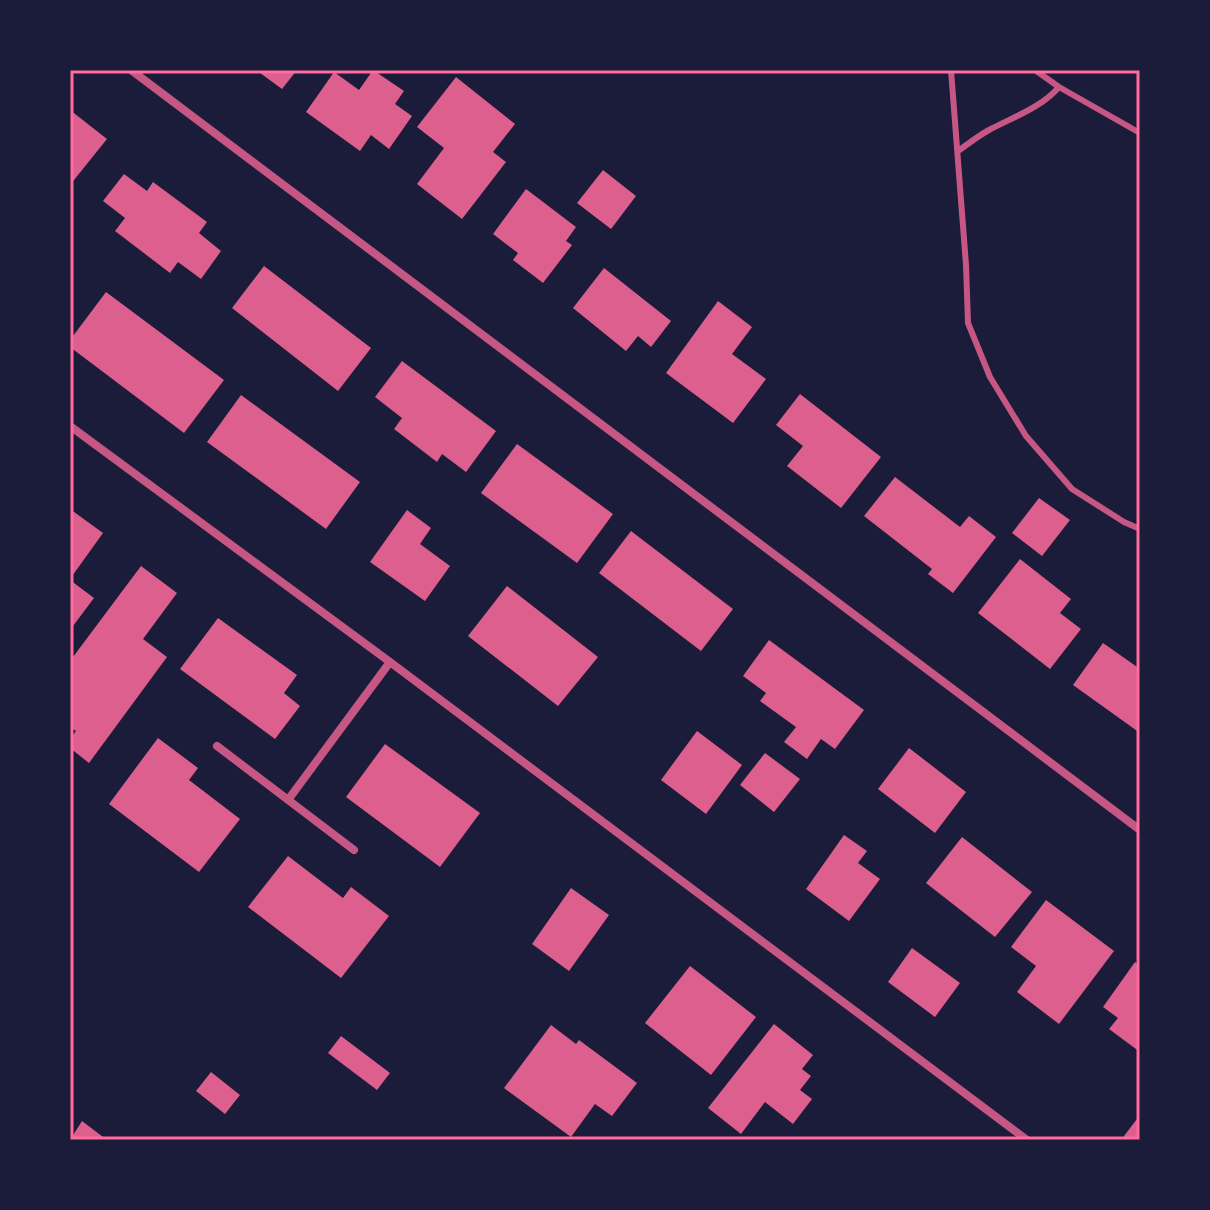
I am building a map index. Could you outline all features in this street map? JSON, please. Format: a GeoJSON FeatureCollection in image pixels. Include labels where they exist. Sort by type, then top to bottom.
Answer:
{"type":"FeatureCollection","features":[{"type":"Feature","properties":{"kind":"street"},"geometry":{"type":"LineString","coordinates":[[131,70],[1140,830]]}},
{"type":"Feature","properties":{"kind":"street"},"geometry":{"type":"LineString","coordinates":[[70,426],[1027,1140]]}},
{"type":"Feature","properties":{"kind":"street"},"geometry":{"type":"LineString","coordinates":[[288,800],[390,662]]}},
{"type":"Feature","properties":{"kind":"street"},"geometry":{"type":"LineString","coordinates":[[217,746],[354,850]]}},
{"type":"Feature","properties":{"kind":"lane"},"geometry":{"type":"LineString","coordinates":[[951,70],[968,323],[990,377],[1026,436],[1072,489],[1140,529]]}},
{"type":"Feature","properties":{"kind":"lane"},"geometry":{"type":"LineString","coordinates":[[1035,70],[1140,133]]}},
{"type":"Feature","properties":{"kind":"lane"},"geometry":{"type":"LineString","coordinates":[[958,151],[987,131],[1050,97],[1059,87]]}},
{"type":"Feature","properties":{"kind":"building"},"geometry":{"type":"Polygon","coordinates":[[[256,70],[297,70],[282,89],[256,70]]]}},
{"type":"Feature","properties":{"kind":"building"},"geometry":{"type":"Polygon","coordinates":[[[373,70],[404,91],[395,104],[412,116],[389,149],[371,135],[360,151],[306,112],[334,72],[359,90],[373,70]]]}},
{"type":"Feature","properties":{"kind":"building"},"geometry":{"type":"Polygon","coordinates":[[[456,77],[515,124],[493,152],[506,162],[462,219],[417,184],[444,148],[417,127],[456,77]]]}},
{"type":"Feature","properties":{"kind":"building"},"geometry":{"type":"Polygon","coordinates":[[[70,110],[107,139],[70,185],[70,110]]]}},
{"type":"Feature","properties":{"kind":"building"},"geometry":{"type":"Polygon","coordinates":[[[603,170],[636,196],[611,229],[577,203],[603,170]]]}},
{"type":"Feature","properties":{"kind":"building"},"geometry":{"type":"Polygon","coordinates":[[[124,174],[147,191],[153,182],[207,222],[199,233],[221,251],[201,279],[178,262],[170,273],[115,231],[125,218],[103,201],[124,174]]]}},
{"type":"Feature","properties":{"kind":"building"},"geometry":{"type":"Polygon","coordinates":[[[526,189],[576,227],[566,241],[572,245],[543,283],[513,260],[518,253],[493,234],[526,189]]]}},
{"type":"Feature","properties":{"kind":"building"},"geometry":{"type":"Polygon","coordinates":[[[264,266],[371,348],[338,391],[232,308],[264,266]]]}},
{"type":"Feature","properties":{"kind":"building"},"geometry":{"type":"Polygon","coordinates":[[[604,268],[671,321],[651,347],[638,336],[626,351],[573,308],[604,268]]]}},
{"type":"Feature","properties":{"kind":"building"},"geometry":{"type":"Polygon","coordinates":[[[106,292],[224,380],[184,433],[70,347],[70,340],[106,292]]]}},
{"type":"Feature","properties":{"kind":"building"},"geometry":{"type":"Polygon","coordinates":[[[718,301],[752,327],[732,354],[766,379],[733,423],[666,373],[718,301]]]}},
{"type":"Feature","properties":{"kind":"building"},"geometry":{"type":"Polygon","coordinates":[[[402,361],[496,431],[466,472],[442,454],[437,462],[394,429],[402,418],[375,397],[402,361]]]}},
{"type":"Feature","properties":{"kind":"building"},"geometry":{"type":"Polygon","coordinates":[[[800,394],[881,457],[841,508],[787,466],[803,446],[776,425],[800,394]]]}},
{"type":"Feature","properties":{"kind":"building"},"geometry":{"type":"Polygon","coordinates":[[[241,395],[360,482],[326,529],[207,442],[241,395]]]}},
{"type":"Feature","properties":{"kind":"building"},"geometry":{"type":"Polygon","coordinates":[[[517,444],[613,514],[577,563],[481,493],[517,444]]]}},
{"type":"Feature","properties":{"kind":"building"},"geometry":{"type":"Polygon","coordinates":[[[895,477],[960,527],[969,516],[996,537],[953,593],[928,574],[932,569],[864,516],[895,477]]]}},
{"type":"Feature","properties":{"kind":"building"},"geometry":{"type":"Polygon","coordinates":[[[1039,498],[1070,520],[1042,556],[1012,533],[1039,498]]]}},
{"type":"Feature","properties":{"kind":"building"},"geometry":{"type":"Polygon","coordinates":[[[70,509],[103,533],[70,579],[70,509]]]}},
{"type":"Feature","properties":{"kind":"building"},"geometry":{"type":"Polygon","coordinates":[[[407,510],[431,528],[420,544],[450,566],[425,601],[370,562],[407,510]]]}},
{"type":"Feature","properties":{"kind":"building"},"geometry":{"type":"Polygon","coordinates":[[[631,531],[733,609],[701,651],[599,573],[631,531]]]}},
{"type":"Feature","properties":{"kind":"building"},"geometry":{"type":"Polygon","coordinates":[[[1020,559],[1071,599],[1060,613],[1081,629],[1050,669],[978,613],[1020,559]]]}},
{"type":"Feature","properties":{"kind":"building"},"geometry":{"type":"Polygon","coordinates":[[[141,566],[177,593],[143,639],[167,657],[89,763],[70,748],[70,739],[76,731],[70,727],[70,661],[141,566]]]}},
{"type":"Feature","properties":{"kind":"building"},"geometry":{"type":"Polygon","coordinates":[[[70,580],[94,598],[70,630],[70,580]]]}},
{"type":"Feature","properties":{"kind":"building"},"geometry":{"type":"Polygon","coordinates":[[[507,586],[598,657],[558,706],[468,636],[507,586]]]}},
{"type":"Feature","properties":{"kind":"building"},"geometry":{"type":"Polygon","coordinates":[[[218,618],[297,675],[284,693],[300,706],[275,739],[180,669],[218,618]]]}},
{"type":"Feature","properties":{"kind":"building"},"geometry":{"type":"Polygon","coordinates":[[[769,640],[864,710],[835,749],[821,739],[807,759],[784,742],[796,727],[760,701],[766,693],[743,676],[769,640]]]}},
{"type":"Feature","properties":{"kind":"building"},"geometry":{"type":"Polygon","coordinates":[[[1103,643],[1140,669],[1140,733],[1073,685],[1103,643]]]}},
{"type":"Feature","properties":{"kind":"building"},"geometry":{"type":"Polygon","coordinates":[[[697,731],[742,765],[706,814],[661,780],[697,731]]]}},
{"type":"Feature","properties":{"kind":"building"},"geometry":{"type":"Polygon","coordinates":[[[158,738],[198,768],[189,780],[240,819],[199,872],[109,804],[158,738]]]}},
{"type":"Feature","properties":{"kind":"building"},"geometry":{"type":"Polygon","coordinates":[[[385,744],[480,813],[440,867],[346,797],[385,744]]]}},
{"type":"Feature","properties":{"kind":"building"},"geometry":{"type":"Polygon","coordinates":[[[909,748],[966,792],[935,833],[878,789],[909,748]]]}},
{"type":"Feature","properties":{"kind":"building"},"geometry":{"type":"Polygon","coordinates":[[[765,753],[800,779],[774,812],[740,785],[765,753]]]}},
{"type":"Feature","properties":{"kind":"building"},"geometry":{"type":"Polygon","coordinates":[[[844,835],[867,851],[858,863],[880,879],[849,921],[806,889],[844,835]]]}},
{"type":"Feature","properties":{"kind":"building"},"geometry":{"type":"Polygon","coordinates":[[[962,837],[1032,892],[995,937],[926,883],[962,837]]]}},
{"type":"Feature","properties":{"kind":"building"},"geometry":{"type":"Polygon","coordinates":[[[288,856],[343,898],[351,887],[389,916],[341,978],[248,907],[288,856]]]}},
{"type":"Feature","properties":{"kind":"building"},"geometry":{"type":"Polygon","coordinates":[[[571,888],[609,915],[569,971],[532,944],[571,888]]]}},
{"type":"Feature","properties":{"kind":"building"},"geometry":{"type":"Polygon","coordinates":[[[1046,900],[1114,951],[1059,1024],[1017,992],[1036,966],[1011,947],[1046,900]]]}},
{"type":"Feature","properties":{"kind":"building"},"geometry":{"type":"Polygon","coordinates":[[[912,948],[960,983],[935,1017],[888,982],[912,948]]]}},
{"type":"Feature","properties":{"kind":"building"},"geometry":{"type":"Polygon","coordinates":[[[1135,962],[1140,966],[1140,1052],[1109,1029],[1118,1018],[1103,1007],[1135,962]]]}},
{"type":"Feature","properties":{"kind":"building"},"geometry":{"type":"Polygon","coordinates":[[[690,966],[756,1017],[711,1075],[645,1023],[690,966]]]}},
{"type":"Feature","properties":{"kind":"building"},"geometry":{"type":"Polygon","coordinates":[[[774,1024],[813,1055],[802,1069],[811,1076],[800,1090],[812,1099],[793,1124],[765,1102],[741,1134],[708,1108],[774,1024]]]}},
{"type":"Feature","properties":{"kind":"building"},"geometry":{"type":"Polygon","coordinates":[[[551,1025],[576,1044],[579,1040],[637,1083],[612,1116],[595,1104],[571,1137],[504,1088],[551,1025]]]}},
{"type":"Feature","properties":{"kind":"building"},"geometry":{"type":"Polygon","coordinates":[[[341,1036],[390,1073],[377,1090],[328,1053],[341,1036]]]}},
{"type":"Feature","properties":{"kind":"building"},"geometry":{"type":"Polygon","coordinates":[[[211,1072],[240,1095],[225,1114],[196,1091],[211,1072]]]}},
{"type":"Feature","properties":{"kind":"building"},"geometry":{"type":"Polygon","coordinates":[[[1140,1115],[1140,1140],[1121,1140],[1140,1115]]]}},
{"type":"Feature","properties":{"kind":"building"},"geometry":{"type":"Polygon","coordinates":[[[82,1121],[107,1140],[70,1140],[82,1121]]]}}]}
